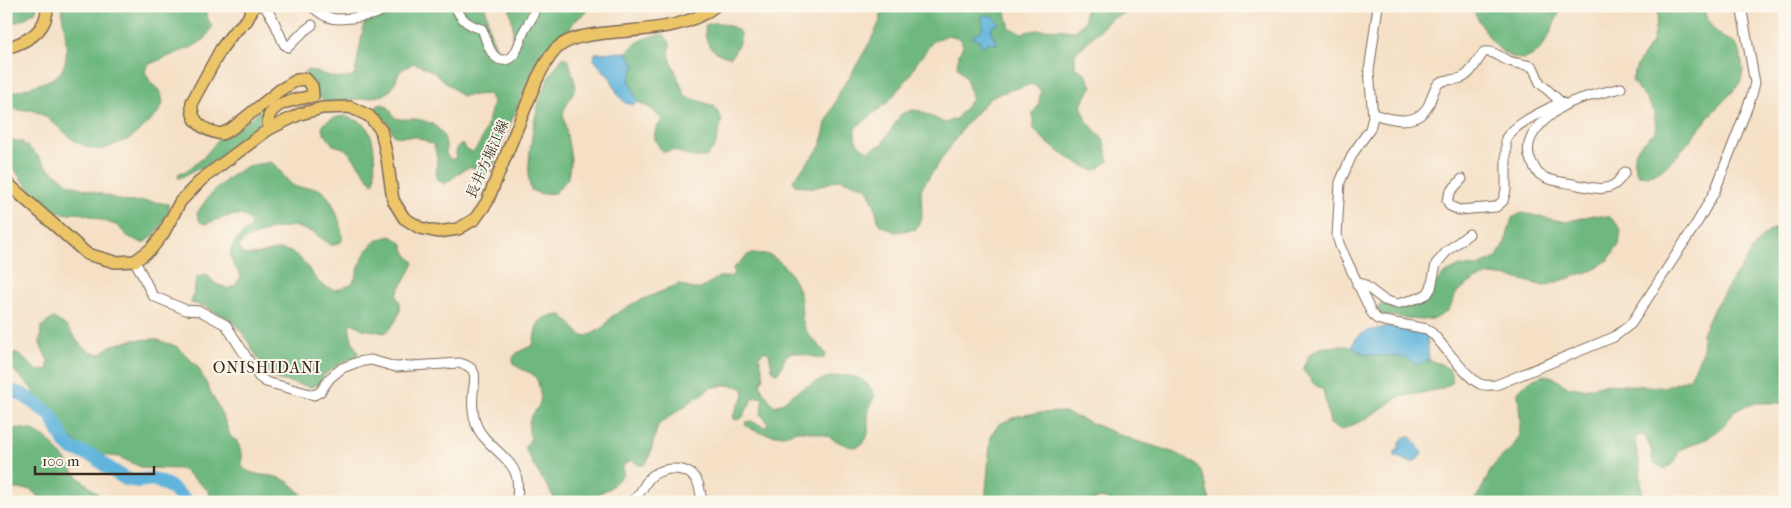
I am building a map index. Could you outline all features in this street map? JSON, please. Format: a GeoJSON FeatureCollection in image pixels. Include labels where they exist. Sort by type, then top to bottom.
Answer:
{"type":"FeatureCollection","features":[{"type":"Feature","properties":{"kind":"main road"},"geometry":{"type":"LineString","coordinates":[[6,48],[37,34],[47,16],[47,6]]}},
{"type":"Feature","properties":{"kind":"main road"},"geometry":{"type":"LineString","coordinates":[[254,6],[247,20],[233,33],[221,49],[192,102],[194,118],[205,129],[221,134],[230,130],[280,90],[296,80],[306,80],[312,86],[313,96],[322,108]]}},
{"type":"Feature","properties":{"kind":"main road","name":"長井方堀江線"},"geometry":{"type":"LineString","coordinates":[[135,261],[151,249],[163,234],[180,202],[202,179],[268,129],[292,117],[322,108],[350,107],[369,116],[380,130],[387,158],[393,200],[404,218],[420,228],[438,232],[458,229],[475,219],[487,202],[545,62],[556,49],[571,40],[590,35],[690,22],[705,15],[715,6]]}},
{"type":"Feature","properties":{"kind":"main road"},"geometry":{"type":"LineString","coordinates":[[268,129],[268,118],[277,107],[290,101],[313,96]]}},
{"type":"Feature","properties":{"kind":"main road"},"geometry":{"type":"LineString","coordinates":[[6,182],[87,254],[115,262],[135,261]]}},
{"type":"Feature","properties":{"kind":"street"},"geometry":{"type":"LineString","coordinates":[[264,6],[273,19],[284,44],[288,47],[312,25]]}},
{"type":"Feature","properties":{"kind":"street"},"geometry":{"type":"LineString","coordinates":[[312,6],[321,15],[339,20],[375,15],[388,6]]}},
{"type":"Feature","properties":{"kind":"street"},"geometry":{"type":"LineString","coordinates":[[455,6],[463,21],[482,29],[492,54],[497,59],[504,60],[511,58],[515,53],[535,11],[534,6]]}},
{"type":"Feature","properties":{"kind":"street"},"geometry":{"type":"LineString","coordinates":[[1378,6],[1368,71],[1373,114],[1370,129],[1353,153],[1340,182],[1337,236],[1357,285],[1371,312],[1377,319],[1427,329],[1475,381],[1484,385],[1496,384],[1614,337],[1625,330],[1642,309],[1715,191],[1751,98],[1755,82],[1741,6]]}},
{"type":"Feature","properties":{"kind":"street"},"geometry":{"type":"LineString","coordinates":[[1373,114],[1402,121],[1422,114],[1439,83],[1446,80],[1463,78],[1484,52],[1488,51],[1507,60],[1533,67],[1540,83],[1562,104]]}},
{"type":"Feature","properties":{"kind":"street"},"geometry":{"type":"LineString","coordinates":[[1462,179],[1451,191],[1447,200],[1450,206],[1459,210],[1496,207],[1503,201],[1506,190],[1506,138],[1510,132],[1562,104],[1621,88]]}},
{"type":"Feature","properties":{"kind":"street"},"geometry":{"type":"LineString","coordinates":[[1562,104],[1531,135],[1528,143],[1528,156],[1538,172],[1549,179],[1595,189],[1616,184],[1625,172]]}},
{"type":"Feature","properties":{"kind":"street"},"geometry":{"type":"LineString","coordinates":[[1357,285],[1363,284],[1384,300],[1397,304],[1419,298],[1431,288],[1436,264],[1448,250],[1469,234]]}},
{"type":"Feature","properties":{"kind":"street"},"geometry":{"type":"LineString","coordinates":[[135,261],[153,296],[186,310],[200,311],[226,325],[259,377],[266,382],[314,395],[320,392],[330,378],[342,368],[358,362],[371,360],[396,367],[460,363],[468,365],[474,372],[473,394],[476,425],[483,436],[513,468],[517,475],[517,502]]}},
{"type":"Feature","properties":{"kind":"street"},"geometry":{"type":"LineString","coordinates":[[631,502],[636,498],[651,476],[663,470],[675,468],[688,471],[697,481],[702,502]]}},
{"type":"Feature","properties":{"kind":"green space"},"geometry":{"type":"Polygon","coordinates":[[[6,6],[37,6],[36,11],[24,19],[10,24],[6,21],[6,6]]]}},
{"type":"Feature","properties":{"kind":"green space"},"geometry":{"type":"Polygon","coordinates":[[[61,6],[208,6],[206,15],[212,27],[205,39],[192,47],[147,65],[145,72],[151,83],[161,92],[163,104],[156,116],[131,138],[102,150],[87,147],[75,141],[45,116],[32,110],[6,108],[6,86],[15,92],[40,84],[55,77],[65,64],[66,44],[61,6]]]}},
{"type":"Feature","properties":{"kind":"green space"},"geometry":{"type":"Polygon","coordinates":[[[372,6],[485,6],[490,32],[498,52],[506,53],[513,48],[513,26],[509,6],[589,6],[586,12],[574,22],[567,33],[554,40],[536,62],[491,170],[481,177],[473,167],[469,168],[444,184],[436,178],[437,158],[434,145],[417,137],[394,136],[389,124],[376,109],[377,106],[382,104],[388,107],[395,118],[416,119],[435,126],[443,134],[446,154],[450,159],[455,159],[457,147],[463,144],[466,150],[473,152],[477,148],[488,121],[493,101],[488,94],[462,96],[432,71],[414,63],[400,71],[392,89],[384,95],[324,102],[317,95],[303,73],[307,70],[338,78],[350,77],[355,74],[364,24],[372,6]]]}},
{"type":"Feature","properties":{"kind":"green space"},"geometry":{"type":"Polygon","coordinates":[[[882,6],[929,6],[958,11],[964,6],[1004,6],[1010,28],[1022,33],[1048,29],[1075,31],[1085,21],[1085,6],[1135,6],[1129,11],[1111,19],[1075,54],[1075,68],[1085,73],[1092,86],[1081,105],[1087,121],[1103,139],[1109,161],[1094,171],[1061,153],[1046,142],[1033,128],[1033,113],[1038,106],[1041,90],[1032,84],[1001,93],[989,99],[965,125],[921,189],[922,216],[916,229],[895,232],[879,224],[874,203],[866,187],[840,179],[814,188],[795,185],[793,180],[821,146],[826,123],[841,89],[870,42],[880,21],[882,6]],[[948,35],[933,41],[909,77],[887,103],[855,128],[855,136],[859,145],[869,151],[882,144],[901,114],[913,110],[920,111],[945,123],[957,118],[972,99],[966,78],[957,66],[963,45],[960,38],[948,35]]]}},
{"type":"Feature","properties":{"kind":"green space"},"geometry":{"type":"Polygon","coordinates":[[[1471,6],[1562,6],[1544,45],[1535,54],[1524,59],[1514,58],[1504,53],[1496,45],[1488,36],[1471,6]]]}},
{"type":"Feature","properties":{"kind":"green space"},"geometry":{"type":"Polygon","coordinates":[[[1653,6],[1705,6],[1705,14],[1712,27],[1722,37],[1734,42],[1740,51],[1743,70],[1741,83],[1713,112],[1678,155],[1663,169],[1648,176],[1638,175],[1634,155],[1636,150],[1655,132],[1654,115],[1649,103],[1632,80],[1637,65],[1652,42],[1658,15],[1653,6]]]}},
{"type":"Feature","properties":{"kind":"green space"},"geometry":{"type":"Polygon","coordinates":[[[715,22],[731,26],[739,32],[739,41],[731,57],[719,54],[708,42],[705,31],[706,25],[715,22]]]}},
{"type":"Feature","properties":{"kind":"green space"},"geometry":{"type":"Polygon","coordinates":[[[664,34],[670,43],[669,55],[685,96],[714,106],[722,119],[715,147],[706,157],[692,157],[673,150],[663,152],[655,139],[656,129],[662,120],[652,109],[638,102],[629,80],[635,66],[627,52],[643,39],[664,34]]]}},
{"type":"Feature","properties":{"kind":"green space"},"geometry":{"type":"Polygon","coordinates":[[[564,57],[569,61],[576,87],[563,112],[571,159],[568,178],[555,193],[540,194],[531,190],[529,180],[530,151],[536,114],[549,77],[564,57]]]}},
{"type":"Feature","properties":{"kind":"green space"},"geometry":{"type":"Polygon","coordinates":[[[277,98],[280,98],[280,101],[264,116],[248,137],[204,168],[178,178],[179,173],[186,171],[202,159],[218,140],[232,133],[277,98]]]}},
{"type":"Feature","properties":{"kind":"green space"},"geometry":{"type":"Polygon","coordinates":[[[343,116],[359,121],[369,131],[374,154],[375,177],[372,183],[352,156],[344,148],[333,145],[322,130],[323,124],[343,116]]]}},
{"type":"Feature","properties":{"kind":"green space"},"geometry":{"type":"Polygon","coordinates":[[[6,139],[22,142],[46,166],[69,184],[127,202],[148,201],[168,204],[169,209],[162,224],[147,241],[142,243],[127,236],[118,226],[93,217],[80,213],[69,214],[53,211],[21,179],[6,156],[6,139]]]}},
{"type":"Feature","properties":{"kind":"green space"},"geometry":{"type":"Polygon","coordinates":[[[271,162],[292,185],[298,188],[316,188],[327,196],[332,203],[341,227],[342,241],[335,245],[330,245],[314,233],[294,226],[271,229],[246,239],[239,246],[242,254],[254,255],[277,250],[288,251],[298,256],[319,283],[335,290],[353,282],[367,250],[374,243],[384,238],[391,236],[402,243],[406,253],[414,263],[396,296],[400,302],[400,308],[391,328],[385,333],[363,329],[352,323],[349,326],[352,340],[358,353],[356,357],[342,362],[324,375],[319,384],[311,387],[275,379],[264,369],[244,335],[232,321],[204,306],[191,303],[197,277],[207,275],[216,284],[229,289],[236,285],[241,276],[231,259],[231,250],[236,241],[251,226],[249,220],[244,216],[224,217],[205,224],[200,222],[197,214],[212,193],[234,174],[248,166],[271,162]]]}},
{"type":"Feature","properties":{"kind":"green space"},"geometry":{"type":"Polygon","coordinates":[[[1522,213],[1566,222],[1593,215],[1610,217],[1621,229],[1619,245],[1609,259],[1594,270],[1544,286],[1510,277],[1490,275],[1474,280],[1457,292],[1449,310],[1435,319],[1420,320],[1379,314],[1377,309],[1381,304],[1402,309],[1421,303],[1431,294],[1434,285],[1444,274],[1460,266],[1476,267],[1496,258],[1505,243],[1512,218],[1522,213]]]}},
{"type":"Feature","properties":{"kind":"green space"},"geometry":{"type":"Polygon","coordinates":[[[1772,229],[1785,231],[1785,403],[1756,403],[1735,410],[1724,425],[1707,439],[1679,450],[1675,462],[1665,469],[1653,462],[1651,449],[1644,435],[1636,437],[1635,443],[1639,461],[1643,502],[1472,502],[1495,464],[1516,442],[1520,430],[1518,391],[1529,381],[1544,375],[1553,377],[1566,386],[1583,389],[1608,384],[1666,387],[1690,378],[1703,351],[1702,334],[1715,306],[1760,239],[1772,229]]]}},
{"type":"Feature","properties":{"kind":"green space"},"geometry":{"type":"Polygon","coordinates":[[[749,254],[772,256],[789,272],[800,294],[802,318],[805,328],[826,355],[823,359],[792,352],[786,356],[779,372],[775,373],[772,369],[769,353],[764,351],[759,356],[764,377],[760,384],[762,390],[774,406],[803,388],[821,380],[841,376],[851,376],[860,379],[868,385],[875,395],[870,406],[868,434],[863,443],[859,446],[848,446],[826,435],[803,431],[786,435],[758,432],[745,425],[746,422],[751,421],[765,427],[768,425],[761,415],[763,400],[761,397],[753,398],[742,418],[735,420],[733,416],[744,396],[743,389],[726,385],[710,388],[658,425],[649,458],[644,465],[638,465],[632,460],[623,465],[623,475],[610,488],[591,497],[587,502],[556,502],[525,447],[531,438],[529,423],[541,399],[538,382],[529,372],[518,367],[513,362],[516,354],[533,345],[537,326],[540,322],[547,317],[562,315],[582,336],[590,335],[603,328],[611,317],[632,304],[679,284],[692,289],[700,289],[719,277],[730,277],[734,274],[733,268],[749,254]]]}},
{"type":"Feature","properties":{"kind":"green space"},"geometry":{"type":"Polygon","coordinates":[[[53,318],[67,327],[85,348],[95,353],[101,354],[110,346],[132,340],[155,339],[178,347],[198,367],[225,421],[230,436],[237,441],[242,453],[242,467],[251,473],[275,477],[288,482],[308,502],[211,502],[209,491],[182,469],[143,468],[119,457],[101,455],[82,447],[63,433],[44,410],[31,388],[6,362],[6,357],[16,352],[38,371],[48,369],[48,361],[40,344],[41,327],[53,318]]]}},
{"type":"Feature","properties":{"kind":"green space"},"geometry":{"type":"Polygon","coordinates":[[[1352,346],[1368,354],[1410,359],[1421,364],[1429,360],[1441,364],[1450,370],[1453,382],[1442,389],[1399,397],[1364,420],[1341,430],[1330,424],[1323,390],[1314,384],[1303,370],[1309,355],[1320,348],[1352,346]]]}},
{"type":"Feature","properties":{"kind":"green space"},"geometry":{"type":"Polygon","coordinates":[[[1063,412],[1122,436],[1184,457],[1201,471],[1211,502],[1115,502],[1101,498],[1087,502],[985,502],[991,435],[999,424],[1018,416],[1063,412]]]}},
{"type":"Feature","properties":{"kind":"green space"},"geometry":{"type":"Polygon","coordinates":[[[17,428],[32,430],[47,439],[74,473],[107,502],[45,502],[30,489],[6,489],[6,432],[17,428]]]}},
{"type":"Feature","properties":{"kind":"water"},"geometry":{"type":"Polygon","coordinates":[[[984,14],[994,17],[999,24],[993,26],[991,32],[998,44],[987,43],[982,47],[979,40],[972,38],[981,31],[983,26],[982,16],[984,14]]]}},
{"type":"Feature","properties":{"kind":"water"},"geometry":{"type":"Polygon","coordinates":[[[627,52],[635,66],[629,80],[638,102],[633,105],[625,103],[617,93],[611,79],[594,60],[595,53],[627,52]]]}},
{"type":"Feature","properties":{"kind":"water"},"geometry":{"type":"Polygon","coordinates":[[[1388,326],[1427,335],[1429,360],[1421,364],[1415,364],[1401,357],[1368,355],[1352,346],[1358,336],[1388,326]]]}},
{"type":"Feature","properties":{"kind":"water"},"geometry":{"type":"Polygon","coordinates":[[[1404,437],[1412,437],[1422,453],[1412,463],[1395,456],[1395,451],[1399,450],[1399,444],[1404,437]]]}},
{"type":"Feature","properties":{"kind":"waterway"},"geometry":{"type":"LineString","coordinates":[[6,390],[22,394],[51,415],[65,443],[72,449],[95,457],[126,479],[138,481],[153,479],[169,486],[187,502]]}},
{"type":"Feature","properties":{"kind":"district","name":"ONISHIDANI"},"geometry":{"type":"Point","coordinates":[267,367]}}]}
